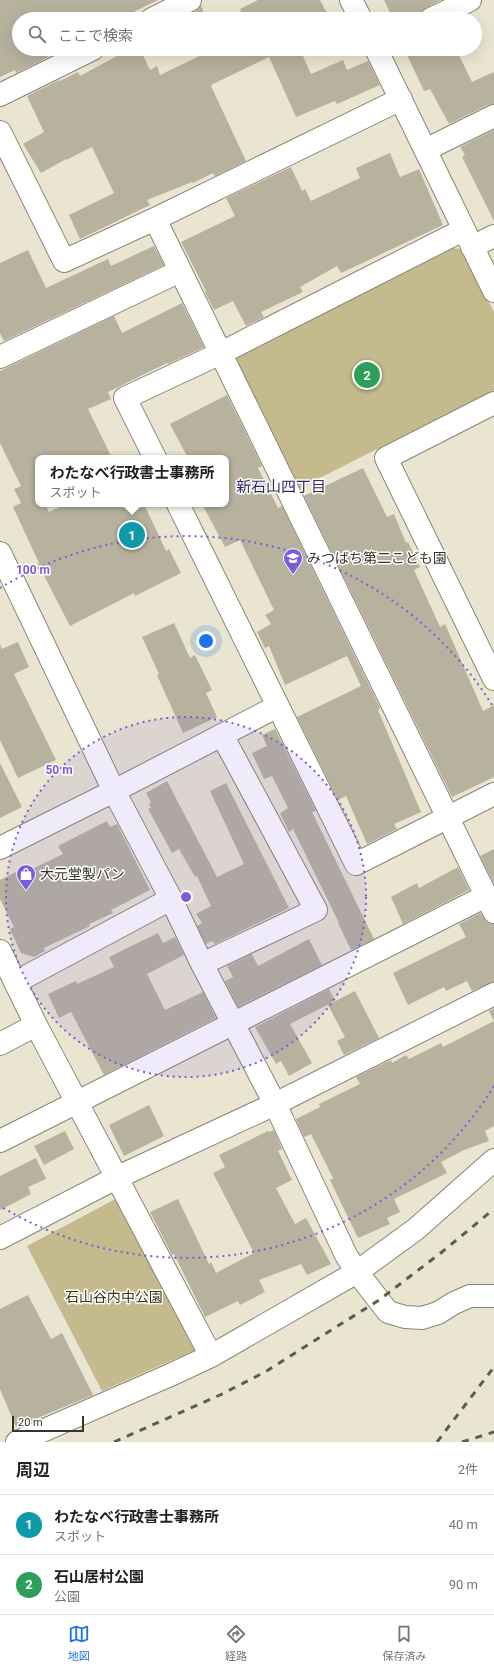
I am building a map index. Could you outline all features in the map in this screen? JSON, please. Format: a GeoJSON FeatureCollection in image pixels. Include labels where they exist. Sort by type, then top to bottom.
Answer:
{"type":"FeatureCollection","features":[{"type":"Feature","properties":{"kind":"street"},"geometry":{"type":"LineString","coordinates":[[166,12],[190,0]]}},
{"type":"Feature","properties":{"kind":"street"},"geometry":{"type":"LineString","coordinates":[[352,0],[358,12]]}},
{"type":"Feature","properties":{"kind":"street"},"geometry":{"type":"LineString","coordinates":[[445,12],[470,0]]}},
{"type":"Feature","properties":{"kind":"street"},"geometry":{"type":"LineString","coordinates":[[0,95],[79,56]]}},
{"type":"Feature","properties":{"kind":"street"},"geometry":{"type":"LineString","coordinates":[[380,56],[494,291]]}},
{"type":"Feature","properties":{"kind":"street"},"geometry":{"type":"LineString","coordinates":[[0,132],[64,261],[156,219],[401,99]]}},
{"type":"Feature","properties":{"kind":"street"},"geometry":{"type":"LineString","coordinates":[[425,150],[494,116]]}},
{"type":"Feature","properties":{"kind":"street"},"geometry":{"type":"LineString","coordinates":[[0,1141],[233,1024],[490,904],[180,271],[156,219]]}},
{"type":"Feature","properties":{"kind":"street"},"geometry":{"type":"LineString","coordinates":[[154,455],[125,398],[467,238],[494,236]]}},
{"type":"Feature","properties":{"kind":"street"},"geometry":{"type":"LineString","coordinates":[[0,357],[180,271]]}},
{"type":"Feature","properties":{"kind":"street"},"geometry":{"type":"LineString","coordinates":[[494,403],[386,458],[494,679]]}},
{"type":"Feature","properties":{"kind":"street"},"geometry":{"type":"LineString","coordinates":[[179,507],[356,864],[494,794]]}},
{"type":"Feature","properties":{"kind":"street"},"geometry":{"type":"LineString","coordinates":[[0,553],[114,791],[171,899],[202,964],[275,1104],[346,1255],[357,1272],[388,1312],[405,1317],[422,1318],[438,1313],[470,1296],[494,1296]]}},
{"type":"Feature","properties":{"kind":"street"},"geometry":{"type":"LineString","coordinates":[[0,848],[278,706]]}},
{"type":"Feature","properties":{"kind":"street"},"geometry":{"type":"LineString","coordinates":[[202,964],[316,910],[222,735]]}},
{"type":"Feature","properties":{"kind":"street"},"geometry":{"type":"LineString","coordinates":[[16,982],[171,899]]}},
{"type":"Feature","properties":{"kind":"street"},"geometry":{"type":"LineString","coordinates":[[0,951],[36,1025],[118,1177],[211,1356]]}},
{"type":"Feature","properties":{"kind":"street"},"geometry":{"type":"LineString","coordinates":[[0,1238],[118,1177],[275,1104],[494,994]]}},
{"type":"Feature","properties":{"kind":"street"},"geometry":{"type":"LineString","coordinates":[[0,1044],[36,1025]]}},
{"type":"Feature","properties":{"kind":"street"},"geometry":{"type":"LineString","coordinates":[[17,1442],[211,1356],[357,1272],[416,1229],[494,1160]]}},
{"type":"Feature","properties":{"kind":"green space"},"geometry":{"type":"Polygon","coordinates":[[[451,248],[462,249],[494,312],[494,390],[296,490],[232,361],[451,248]]]}},
{"type":"Feature","properties":{"kind":"green space","name":"石山谷内中公園"},"geometry":{"type":"Polygon","coordinates":[[[123,1195],[202,1347],[102,1391],[27,1246],[123,1195]]]}},
{"type":"Feature","properties":{"kind":"building"},"geometry":{"type":"Polygon","coordinates":[[[0,0],[158,0],[133,12],[12,12],[12,56],[48,57],[16,73],[15,70],[0,77],[0,0]]]}},
{"type":"Feature","properties":{"kind":"building"},"geometry":{"type":"Polygon","coordinates":[[[258,0],[320,0],[326,12],[242,12],[240,9],[258,0]]]}},
{"type":"Feature","properties":{"kind":"building"},"geometry":{"type":"Polygon","coordinates":[[[384,0],[441,0],[426,8],[423,12],[390,12],[384,0]]]}},
{"type":"Feature","properties":{"kind":"building"},"geometry":{"type":"Polygon","coordinates":[[[201,5],[204,12],[194,12],[201,5]]]}},
{"type":"Feature","properties":{"kind":"building"},"geometry":{"type":"Polygon","coordinates":[[[117,56],[143,56],[150,70],[157,66],[160,75],[199,56],[303,56],[311,74],[343,60],[347,70],[368,61],[380,85],[337,104],[335,101],[296,117],[269,57],[213,84],[211,86],[246,161],[215,176],[213,173],[193,183],[192,182],[147,200],[150,205],[80,239],[69,215],[114,193],[92,147],[41,173],[23,144],[44,132],[27,96],[78,72],[80,76],[117,56]]]}},
{"type":"Feature","properties":{"kind":"building"},"geometry":{"type":"Polygon","coordinates":[[[407,56],[459,56],[472,82],[494,72],[494,104],[488,105],[449,124],[430,89],[424,91],[407,56]]]}},
{"type":"Feature","properties":{"kind":"building"},"geometry":{"type":"Polygon","coordinates":[[[494,130],[494,221],[462,157],[465,155],[460,147],[494,130]]]}},
{"type":"Feature","properties":{"kind":"building"},"geometry":{"type":"Polygon","coordinates":[[[390,153],[400,177],[419,169],[443,225],[341,273],[337,266],[300,287],[303,292],[261,312],[264,317],[246,326],[233,301],[214,310],[181,242],[235,216],[226,198],[291,167],[302,191],[305,189],[311,201],[360,178],[356,168],[390,153]]]}},
{"type":"Feature","properties":{"kind":"building"},"geometry":{"type":"Polygon","coordinates":[[[154,246],[164,265],[4,341],[0,333],[0,263],[28,250],[46,288],[108,259],[111,266],[154,246]]]}},
{"type":"Feature","properties":{"kind":"building"},"geometry":{"type":"Polygon","coordinates":[[[182,303],[204,347],[168,364],[167,363],[108,392],[111,399],[88,409],[111,455],[35,455],[35,507],[46,507],[49,512],[60,507],[145,507],[166,551],[169,549],[181,573],[135,596],[134,593],[70,626],[38,564],[39,563],[13,507],[21,503],[14,489],[21,486],[0,443],[0,371],[114,316],[122,333],[182,303]]]}},
{"type":"Feature","properties":{"kind":"building"},"geometry":{"type":"Polygon","coordinates":[[[227,395],[262,466],[258,468],[278,508],[282,506],[380,708],[378,710],[421,812],[394,824],[397,829],[367,844],[346,796],[338,800],[297,717],[361,686],[347,656],[285,685],[269,646],[265,648],[257,632],[271,624],[265,615],[274,610],[240,540],[225,547],[204,507],[229,507],[229,455],[186,455],[170,424],[227,395]]]}},
{"type":"Feature","properties":{"kind":"building"},"geometry":{"type":"Polygon","coordinates":[[[363,468],[387,517],[394,514],[406,543],[408,542],[420,567],[414,570],[440,627],[445,624],[483,711],[494,705],[494,777],[452,797],[304,496],[363,468]]]}},
{"type":"Feature","properties":{"kind":"building"},"geometry":{"type":"Polygon","coordinates":[[[174,623],[190,658],[195,655],[212,690],[206,693],[217,717],[183,733],[142,637],[174,623]]]}},
{"type":"Feature","properties":{"kind":"building"},"geometry":{"type":"Polygon","coordinates":[[[18,642],[29,667],[14,674],[56,760],[18,778],[0,740],[0,644],[2,649],[18,642]]]}},
{"type":"Feature","properties":{"kind":"building"},"geometry":{"type":"Polygon","coordinates":[[[275,729],[316,811],[312,812],[374,939],[351,950],[293,829],[289,832],[280,813],[288,808],[272,776],[264,779],[252,753],[267,746],[262,735],[275,729]]]}},
{"type":"Feature","properties":{"kind":"building"},"geometry":{"type":"Polygon","coordinates":[[[0,763],[22,807],[0,818],[0,763]]]}},
{"type":"Feature","properties":{"kind":"building"},"geometry":{"type":"Polygon","coordinates":[[[167,781],[217,877],[244,864],[210,791],[226,783],[289,908],[215,944],[212,941],[206,944],[197,926],[202,923],[196,914],[211,906],[197,876],[195,877],[179,849],[172,853],[148,809],[151,808],[149,804],[151,802],[146,793],[167,781]]]}},
{"type":"Feature","properties":{"kind":"building"},"geometry":{"type":"Polygon","coordinates":[[[107,821],[110,827],[117,824],[150,890],[111,910],[113,913],[89,924],[90,926],[44,948],[45,951],[34,957],[21,953],[10,929],[14,927],[0,899],[0,880],[26,867],[28,871],[63,854],[58,846],[107,821]]]}},
{"type":"Feature","properties":{"kind":"building"},"geometry":{"type":"Polygon","coordinates":[[[494,849],[494,884],[480,856],[494,849]]]}},
{"type":"Feature","properties":{"kind":"building"},"geometry":{"type":"Polygon","coordinates":[[[458,867],[469,890],[403,924],[391,897],[417,883],[419,888],[458,867]]]}},
{"type":"Feature","properties":{"kind":"building"},"geometry":{"type":"Polygon","coordinates":[[[480,913],[487,922],[494,924],[494,982],[472,991],[467,981],[446,991],[444,987],[408,1005],[393,973],[466,937],[459,924],[480,913]]]}},
{"type":"Feature","properties":{"kind":"building"},"geometry":{"type":"Polygon","coordinates":[[[158,933],[163,943],[175,937],[184,955],[147,974],[165,1010],[203,992],[216,1018],[104,1075],[71,1012],[59,1018],[48,994],[76,981],[77,984],[114,967],[109,957],[158,933]]]}},
{"type":"Feature","properties":{"kind":"building"},"geometry":{"type":"Polygon","coordinates":[[[309,939],[322,965],[238,1007],[225,981],[233,977],[227,966],[252,954],[258,966],[309,939]]]}},
{"type":"Feature","properties":{"kind":"building"},"geometry":{"type":"Polygon","coordinates":[[[329,989],[335,1001],[290,1024],[312,1063],[289,1076],[281,1061],[276,1064],[255,1027],[329,989]]]}},
{"type":"Feature","properties":{"kind":"building"},"geometry":{"type":"Polygon","coordinates":[[[355,991],[379,1038],[344,1055],[337,1041],[345,1037],[328,1005],[355,991]]]}},
{"type":"Feature","properties":{"kind":"building"},"geometry":{"type":"Polygon","coordinates":[[[494,1008],[494,1021],[489,1011],[494,1008]]]}},
{"type":"Feature","properties":{"kind":"building"},"geometry":{"type":"Polygon","coordinates":[[[494,1021],[494,1126],[485,1131],[489,1141],[464,1150],[441,1162],[447,1173],[394,1199],[400,1212],[387,1218],[390,1224],[358,1238],[330,1180],[333,1178],[311,1134],[304,1137],[296,1119],[320,1107],[319,1104],[360,1084],[356,1077],[391,1060],[392,1063],[406,1055],[409,1059],[441,1043],[443,1047],[494,1021]]]}},
{"type":"Feature","properties":{"kind":"building"},"geometry":{"type":"Polygon","coordinates":[[[149,1105],[164,1136],[124,1156],[109,1125],[149,1105]]]}},
{"type":"Feature","properties":{"kind":"building"},"geometry":{"type":"Polygon","coordinates":[[[274,1130],[282,1149],[278,1151],[292,1180],[276,1188],[295,1224],[306,1218],[331,1264],[307,1275],[301,1264],[259,1280],[265,1292],[240,1305],[238,1301],[205,1317],[174,1254],[172,1255],[150,1212],[178,1199],[209,1264],[211,1262],[216,1273],[254,1253],[213,1173],[225,1167],[219,1155],[268,1131],[274,1130]]]}},
{"type":"Feature","properties":{"kind":"building"},"geometry":{"type":"Polygon","coordinates":[[[65,1131],[74,1149],[44,1165],[34,1146],[65,1131]]]}},
{"type":"Feature","properties":{"kind":"building"},"geometry":{"type":"Polygon","coordinates":[[[36,1158],[46,1179],[28,1187],[31,1194],[0,1210],[0,1176],[36,1158]]]}},
{"type":"Feature","properties":{"kind":"building"},"geometry":{"type":"Polygon","coordinates":[[[28,1295],[51,1339],[62,1333],[93,1395],[16,1427],[0,1389],[0,1309],[28,1295]]]}},
{"type":"Feature","properties":{"kind":"railway"},"geometry":{"type":"LineString","coordinates":[[114,1442],[220,1395],[265,1372],[379,1300],[442,1252],[494,1209]]}},
{"type":"Feature","properties":{"kind":"railway"},"geometry":{"type":"LineString","coordinates":[[437,1442],[494,1367]]}},
{"type":"Feature","properties":{"kind":"railway"},"geometry":{"type":"LineString","coordinates":[[462,1442],[494,1432]]}},
{"type":"Feature","properties":{"kind":"place","name":"石山居村公園"},"geometry":{"type":"Point","coordinates":[367,375]}},
{"type":"Feature","properties":{"kind":"place","name":"わたなべ行政書士事務所"},"geometry":{"type":"Point","coordinates":[132,535]}},
{"type":"Feature","properties":{"kind":"place","name":"みつばち第二こども園"},"geometry":{"type":"Point","coordinates":[293,575]}},
{"type":"Feature","properties":{"kind":"place","name":"大元堂製パン"},"geometry":{"type":"Point","coordinates":[26,891]}},
{"type":"Feature","properties":{"kind":"district","name":"新石山四丁目"},"geometry":{"type":"Point","coordinates":[281,487]}}]}
